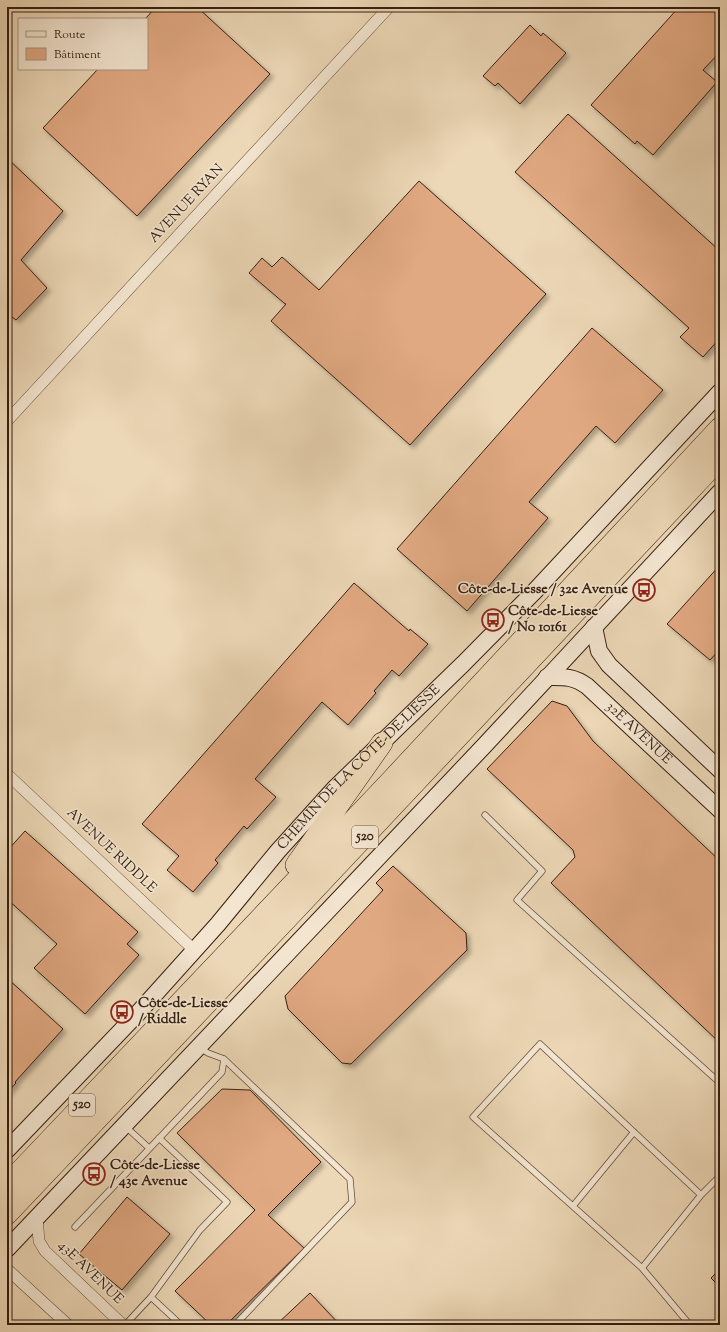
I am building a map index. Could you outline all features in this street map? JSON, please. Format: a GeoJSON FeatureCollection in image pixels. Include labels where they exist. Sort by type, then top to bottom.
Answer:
{"type":"FeatureCollection","features":[{"type":"Feature","properties":{"kind":"highway","name":"520"},"geometry":{"type":"LineString","coordinates":[[7,1185],[393,778],[720,428]]}},
{"type":"Feature","properties":{"kind":"highway","name":"520"},"geometry":{"type":"LineString","coordinates":[[7,1214],[720,458]]}},
{"type":"Feature","properties":{"kind":"highway"},"geometry":{"type":"LineString","coordinates":[[258,920],[382,743]]}},
{"type":"Feature","properties":{"kind":"main road","name":"CHEMIN DE LA CÔTE-DE-LIESSE"},"geometry":{"type":"LineString","coordinates":[[7,1150],[138,1013],[307,818],[334,789],[534,593],[720,392]]}},
{"type":"Feature","properties":{"kind":"main road"},"geometry":{"type":"LineString","coordinates":[[7,1249],[483,747],[720,492]]}},
{"type":"Feature","properties":{"kind":"main road","name":"32E AVENUE"},"geometry":{"type":"LineString","coordinates":[[594,627],[599,651],[609,665],[720,770]]}},
{"type":"Feature","properties":{"kind":"main road","name":"32E AVENUE"},"geometry":{"type":"LineString","coordinates":[[547,677],[575,678],[587,686],[720,810]]}},
{"type":"Feature","properties":{"kind":"street","name":"AVENUE RYAN"},"geometry":{"type":"LineString","coordinates":[[7,421],[390,7]]}},
{"type":"Feature","properties":{"kind":"street","name":"AVENUE RIDDLE"},"geometry":{"type":"LineString","coordinates":[[7,774],[194,950]]}},
{"type":"Feature","properties":{"kind":"street","name":"43E AVENUE"},"geometry":{"type":"LineString","coordinates":[[37,1217],[39,1241],[45,1251],[124,1325]]}},
{"type":"Feature","properties":{"kind":"street"},"geometry":{"type":"LineString","coordinates":[[7,1269],[68,1325]]}},
{"type":"Feature","properties":{"kind":"lane"},"geometry":{"type":"LineString","coordinates":[[485,815],[542,871],[517,900],[720,1083]]}},
{"type":"Feature","properties":{"kind":"lane"},"geometry":{"type":"LineString","coordinates":[[690,1325],[642,1268],[474,1117],[540,1044],[701,1195]]}},
{"type":"Feature","properties":{"kind":"lane"},"geometry":{"type":"LineString","coordinates":[[198,1047],[208,1053],[224,1059],[350,1179],[352,1202],[235,1325]]}},
{"type":"Feature","properties":{"kind":"lane"},"geometry":{"type":"LineString","coordinates":[[75,1227],[222,1072],[224,1059]]}},
{"type":"Feature","properties":{"kind":"lane"},"geometry":{"type":"LineString","coordinates":[[124,1125],[149,1148]]}},
{"type":"Feature","properties":{"kind":"lane"},"geometry":{"type":"LineString","coordinates":[[573,1206],[634,1132]]}},
{"type":"Feature","properties":{"kind":"lane"},"geometry":{"type":"LineString","coordinates":[[124,1325],[151,1297],[200,1230],[227,1202],[159,1138]]}},
{"type":"Feature","properties":{"kind":"lane"},"geometry":{"type":"LineString","coordinates":[[642,1268],[701,1195],[720,1176]]}},
{"type":"Feature","properties":{"kind":"lane"},"geometry":{"type":"LineString","coordinates":[[151,1297],[181,1325]]}},
{"type":"Feature","properties":{"kind":"building"},"geometry":{"type":"Polygon","coordinates":[[[156,7],[197,7],[270,74],[137,216],[43,128],[97,70],[148,70],[148,18],[146,18],[156,7]]]}},
{"type":"Feature","properties":{"kind":"building"},"geometry":{"type":"Polygon","coordinates":[[[679,7],[720,7],[720,52],[703,70],[717,82],[653,155],[637,141],[635,144],[591,105],[679,7]]]}},
{"type":"Feature","properties":{"kind":"building"},"geometry":{"type":"Polygon","coordinates":[[[530,25],[541,36],[543,33],[566,53],[520,104],[498,83],[495,86],[483,76],[530,25]]]}},
{"type":"Feature","properties":{"kind":"building"},"geometry":{"type":"Polygon","coordinates":[[[568,114],[720,251],[720,338],[703,357],[680,337],[689,328],[515,172],[568,114]]]}},
{"type":"Feature","properties":{"kind":"building"},"geometry":{"type":"Polygon","coordinates":[[[7,158],[63,211],[21,260],[47,288],[16,320],[7,313],[7,158]]]}},
{"type":"Feature","properties":{"kind":"building"},"geometry":{"type":"Polygon","coordinates":[[[419,181],[546,294],[410,445],[271,321],[286,304],[249,273],[262,258],[272,267],[282,257],[319,290],[419,181]]]}},
{"type":"Feature","properties":{"kind":"building"},"geometry":{"type":"Polygon","coordinates":[[[592,328],[663,390],[615,443],[596,426],[529,502],[548,518],[467,611],[397,549],[592,328]]]}},
{"type":"Feature","properties":{"kind":"building"},"geometry":{"type":"Polygon","coordinates":[[[720,565],[720,649],[710,660],[667,624],[720,565]]]}},
{"type":"Feature","properties":{"kind":"building"},"geometry":{"type":"Polygon","coordinates":[[[354,583],[409,631],[410,629],[428,644],[399,676],[392,670],[374,691],[376,693],[348,725],[322,702],[255,779],[276,797],[247,829],[244,826],[215,860],[218,863],[193,892],[167,870],[179,856],[142,824],[354,583]]]}},
{"type":"Feature","properties":{"kind":"building"},"geometry":{"type":"Polygon","coordinates":[[[552,701],[567,706],[593,741],[720,861],[720,1043],[551,883],[575,857],[573,850],[487,769],[552,701]]]}},
{"type":"Feature","properties":{"kind":"building"},"geometry":{"type":"Polygon","coordinates":[[[25,831],[138,932],[127,944],[139,955],[85,1014],[34,968],[57,944],[7,899],[7,851],[25,831]]]}},
{"type":"Feature","properties":{"kind":"building"},"geometry":{"type":"Polygon","coordinates":[[[393,866],[466,933],[467,950],[351,1064],[342,1063],[288,1009],[285,996],[383,890],[376,883],[393,866]]]}},
{"type":"Feature","properties":{"kind":"building"},"geometry":{"type":"Polygon","coordinates":[[[7,978],[63,1029],[15,1082],[16,1083],[7,1093],[7,978]]]}},
{"type":"Feature","properties":{"kind":"building"},"geometry":{"type":"Polygon","coordinates":[[[222,1089],[250,1090],[321,1162],[268,1215],[304,1248],[226,1325],[211,1325],[175,1291],[255,1210],[177,1133],[222,1089]]]}},
{"type":"Feature","properties":{"kind":"building"},"geometry":{"type":"Polygon","coordinates":[[[127,1197],[170,1234],[122,1290],[79,1254],[127,1197]]]}},
{"type":"Feature","properties":{"kind":"building"},"geometry":{"type":"Polygon","coordinates":[[[720,1269],[720,1287],[711,1278],[720,1269]]]}},
{"type":"Feature","properties":{"kind":"building"},"geometry":{"type":"Polygon","coordinates":[[[310,1293],[340,1325],[276,1325],[310,1293]]]}},
{"type":"Feature","properties":{"kind":"place","name":"Côte-de-Liesse / 32e Avenue"},"geometry":{"type":"Point","coordinates":[644,590]}},
{"type":"Feature","properties":{"kind":"place","name":"Côte-de-Liesse / No 10161"},"geometry":{"type":"Point","coordinates":[493,620]}},
{"type":"Feature","properties":{"kind":"place","name":"Côte-de-Liesse / Riddle"},"geometry":{"type":"Point","coordinates":[122,1012]}},
{"type":"Feature","properties":{"kind":"place","name":"Côte-de-Liesse / 43e Avenue"},"geometry":{"type":"Point","coordinates":[94,1174]}}]}
